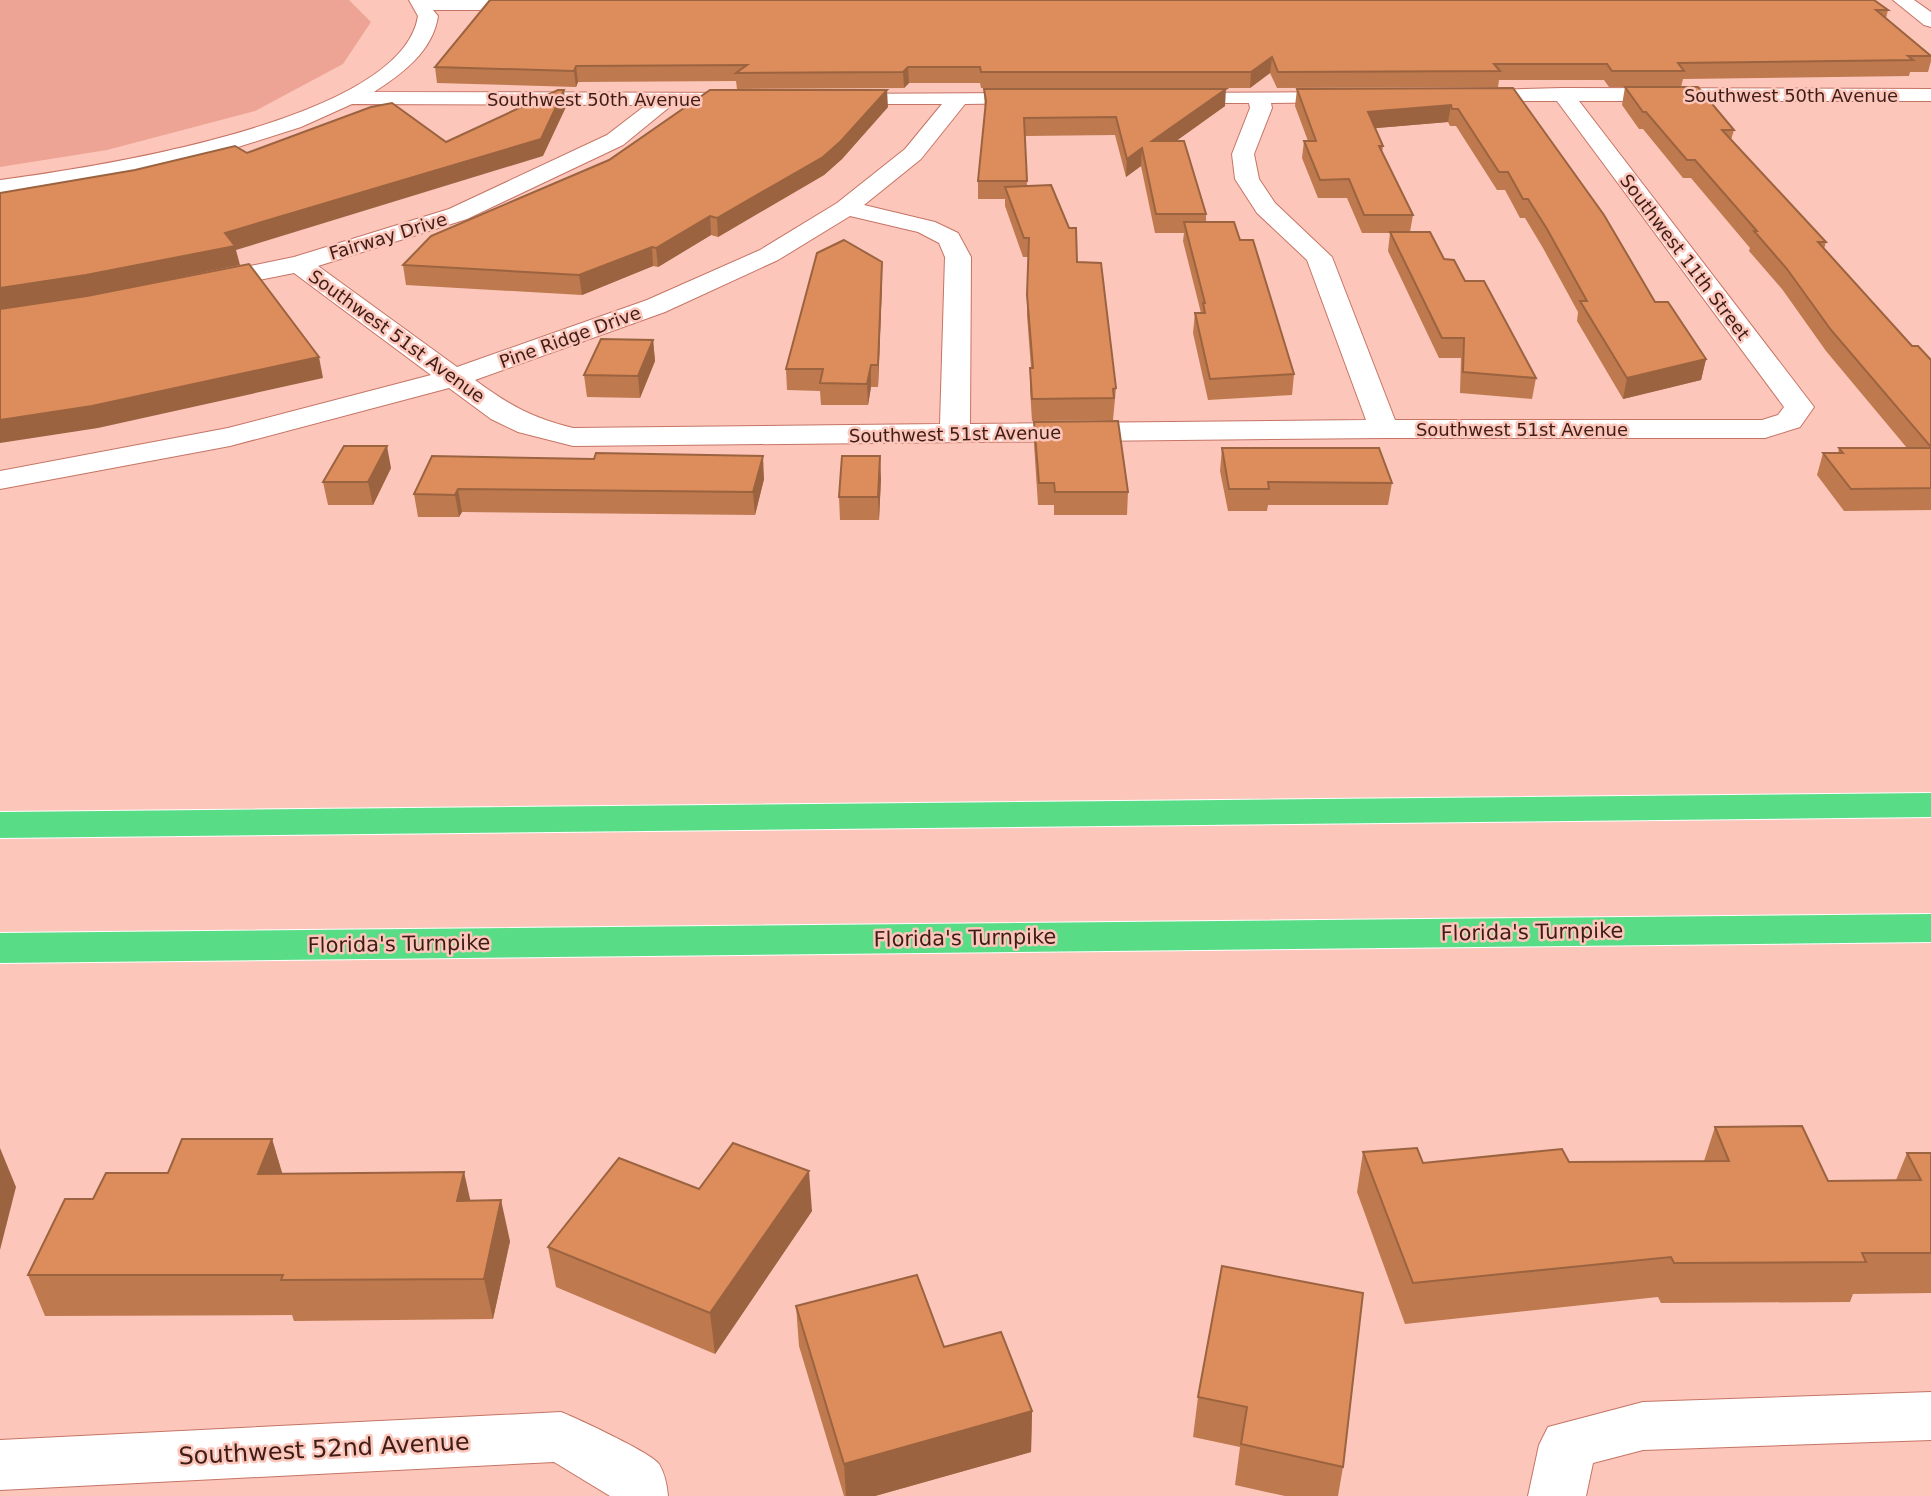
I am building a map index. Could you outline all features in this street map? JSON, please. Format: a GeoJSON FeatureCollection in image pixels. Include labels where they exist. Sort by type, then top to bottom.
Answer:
{"type":"FeatureCollection","features":[{"type":"Feature","properties":{"kind":"highway"},"geometry":{"type":"LineString","coordinates":[[0,825],[1931,805]]}},
{"type":"Feature","properties":{"kind":"highway","name":"Florida's Turnpike"},"geometry":{"type":"LineString","coordinates":[[0,948],[1931,928]]}},
{"type":"Feature","properties":{"kind":"street"},"geometry":{"type":"LineString","coordinates":[[1902,0],[1931,21]]}},
{"type":"Feature","properties":{"kind":"street"},"geometry":{"type":"LineString","coordinates":[[420,2],[556,4]]}},
{"type":"Feature","properties":{"kind":"street"},"geometry":{"type":"LineString","coordinates":[[0,187],[52,181],[188,154],[286,124],[350,98],[381,79],[410,55],[425,34],[428,16],[420,2]]}},
{"type":"Feature","properties":{"kind":"street","name":"Southwest 11th Street"},"geometry":{"type":"LineString","coordinates":[[1562,94],[1799,407],[1790,421]]}},
{"type":"Feature","properties":{"kind":"street","name":"Southwest 50th Avenue"},"geometry":{"type":"LineString","coordinates":[[1438,95],[1931,95]]}},
{"type":"Feature","properties":{"kind":"street"},"geometry":{"type":"LineString","coordinates":[[1149,97],[1369,96]]}},
{"type":"Feature","properties":{"kind":"street"},"geometry":{"type":"LineString","coordinates":[[819,99],[1054,97]]}},
{"type":"Feature","properties":{"kind":"street"},"geometry":{"type":"LineString","coordinates":[[1259,97],[1261,108],[1243,154],[1247,179],[1266,208],[1319,257],[1384,429]]}},
{"type":"Feature","properties":{"kind":"street","name":"Southwest 50th Avenue"},"geometry":{"type":"LineString","coordinates":[[350,98],[778,99]]}},
{"type":"Feature","properties":{"kind":"street","name":"Pine Ridge Drive"},"geometry":{"type":"LineString","coordinates":[[0,480],[230,437],[453,378],[656,306],[769,255],[846,208],[913,154],[958,98]]}},
{"type":"Feature","properties":{"kind":"street","name":"Fairway Drive"},"geometry":{"type":"LineString","coordinates":[[183,288],[299,264],[458,215],[615,140],[667,99]]}},
{"type":"Feature","properties":{"kind":"street"},"geometry":{"type":"LineString","coordinates":[[846,208],[926,227],[948,238],[958,257],[955,435]]}},
{"type":"Feature","properties":{"kind":"street","name":"Southwest 51st Avenue"},"geometry":{"type":"LineString","coordinates":[[299,264],[501,413],[529,426],[573,436],[955,435],[1384,429],[1765,429],[1790,421]]}},
{"type":"Feature","properties":{"kind":"street"},"geometry":{"type":"LineString","coordinates":[[1563,1471],[1643,1426],[1931,1416]]}},
{"type":"Feature","properties":{"kind":"street","name":"Southwest 52nd Avenue"},"geometry":{"type":"LineString","coordinates":[[0,1465],[561,1437],[638,1488]]}},
{"type":"Feature","properties":{"kind":"shaded area"},"geometry":{"type":"Polygon","coordinates":[[[0,0],[349,0],[371,22],[343,64],[255,111],[107,150],[0,167],[0,0]]]}},
{"type":"Feature","properties":{"kind":"building"},"geometry":{"type":"Polygon","coordinates":[[[490,0],[1874,0],[1888,10],[1876,10],[1931,56],[1908,56],[1913,60],[1678,63],[1684,71],[1612,71],[1607,64],[1494,64],[1500,71],[1278,72],[1272,57],[1251,72],[981,72],[980,67],[908,67],[903,72],[736,73],[747,65],[576,66],[574,71],[435,67],[490,0]]]}},
{"type":"Feature","properties":{"kind":"building"},"geometry":{"type":"Polygon","coordinates":[[[1625,87],[1698,87],[1734,130],[1722,130],[1826,242],[1818,242],[1912,346],[1918,346],[1931,360],[1931,447],[1831,330],[1787,269],[1754,231],[1757,231],[1695,160],[1687,160],[1646,112],[1643,112],[1625,87]]]}},
{"type":"Feature","properties":{"kind":"building"},"geometry":{"type":"Polygon","coordinates":[[[1513,88],[1604,215],[1655,302],[1668,302],[1706,359],[1627,378],[1580,301],[1587,301],[1547,229],[1528,199],[1523,199],[1508,172],[1499,172],[1458,109],[1452,109],[1451,105],[1368,112],[1383,146],[1379,146],[1413,215],[1364,215],[1349,179],[1320,180],[1304,141],[1316,141],[1297,89],[1513,88]]]}},
{"type":"Feature","properties":{"kind":"building"},"geometry":{"type":"Polygon","coordinates":[[[984,89],[1226,89],[1152,141],[1184,141],[1206,214],[1156,214],[1142,148],[1127,159],[1116,117],[1024,118],[1027,181],[978,181],[986,101],[984,89]]]}},
{"type":"Feature","properties":{"kind":"building"},"geometry":{"type":"Polygon","coordinates":[[[558,90],[564,90],[541,139],[225,233],[235,246],[86,275],[0,288],[0,193],[135,170],[235,146],[247,153],[371,107],[392,103],[446,142],[558,90]]]}},
{"type":"Feature","properties":{"kind":"building"},"geometry":{"type":"Polygon","coordinates":[[[710,90],[887,90],[823,157],[717,218],[710,216],[656,248],[652,247],[579,275],[403,265],[431,236],[609,160],[710,90]]]}},
{"type":"Feature","properties":{"kind":"building"},"geometry":{"type":"Polygon","coordinates":[[[1051,185],[1069,228],[1076,228],[1077,262],[1101,263],[1116,388],[1113,389],[1114,398],[1032,399],[1030,368],[1033,368],[1027,295],[1029,238],[1024,238],[1005,187],[1051,185]]]}},
{"type":"Feature","properties":{"kind":"building"},"geometry":{"type":"Polygon","coordinates":[[[1184,222],[1234,222],[1240,240],[1253,240],[1294,374],[1210,379],[1195,313],[1205,313],[1205,303],[1184,222]]]}},
{"type":"Feature","properties":{"kind":"building"},"geometry":{"type":"Polygon","coordinates":[[[1390,232],[1430,232],[1444,259],[1454,260],[1465,281],[1484,281],[1536,378],[1463,372],[1464,338],[1442,338],[1390,232]]]}},
{"type":"Feature","properties":{"kind":"building"},"geometry":{"type":"Polygon","coordinates":[[[844,240],[882,262],[878,365],[871,365],[867,384],[820,383],[823,369],[786,369],[817,253],[844,240]]]}},
{"type":"Feature","properties":{"kind":"building"},"geometry":{"type":"Polygon","coordinates":[[[249,264],[319,357],[92,406],[0,420],[0,309],[87,296],[249,264]]]}},
{"type":"Feature","properties":{"kind":"building"},"geometry":{"type":"Polygon","coordinates":[[[601,339],[653,340],[638,376],[584,375],[601,339]]]}},
{"type":"Feature","properties":{"kind":"building"},"geometry":{"type":"Polygon","coordinates":[[[1118,421],[1128,492],[1055,492],[1054,483],[1039,483],[1034,422],[1118,421]]]}},
{"type":"Feature","properties":{"kind":"building"},"geometry":{"type":"Polygon","coordinates":[[[344,446],[387,446],[368,482],[323,482],[344,446]]]}},
{"type":"Feature","properties":{"kind":"building"},"geometry":{"type":"Polygon","coordinates":[[[1222,448],[1379,448],[1392,483],[1268,482],[1269,489],[1229,489],[1222,448]]]}},
{"type":"Feature","properties":{"kind":"building"},"geometry":{"type":"Polygon","coordinates":[[[1839,448],[1931,448],[1931,488],[1851,489],[1823,453],[1843,453],[1839,448]]]}},
{"type":"Feature","properties":{"kind":"building"},"geometry":{"type":"Polygon","coordinates":[[[596,453],[763,456],[753,492],[458,489],[455,495],[414,494],[432,456],[594,459],[596,453]]]}},
{"type":"Feature","properties":{"kind":"building"},"geometry":{"type":"Polygon","coordinates":[[[842,456],[880,456],[878,497],[839,497],[842,456]]]}},
{"type":"Feature","properties":{"kind":"building"},"geometry":{"type":"Polygon","coordinates":[[[1802,1126],[1828,1181],[1921,1180],[1907,1153],[1931,1153],[1931,1253],[1862,1253],[1866,1262],[1674,1263],[1671,1257],[1413,1283],[1363,1152],[1417,1148],[1423,1163],[1562,1149],[1569,1162],[1729,1161],[1715,1127],[1802,1126]]]}},
{"type":"Feature","properties":{"kind":"building"},"geometry":{"type":"Polygon","coordinates":[[[182,1139],[272,1139],[258,1174],[464,1172],[457,1201],[501,1200],[484,1279],[281,1280],[283,1275],[28,1275],[65,1199],[93,1199],[106,1173],[168,1173],[182,1139]]]}},
{"type":"Feature","properties":{"kind":"building"},"geometry":{"type":"Polygon","coordinates":[[[733,1143],[809,1171],[710,1313],[548,1247],[619,1158],[699,1189],[733,1143]]]}},
{"type":"Feature","properties":{"kind":"building"},"geometry":{"type":"Polygon","coordinates":[[[1222,1266],[1363,1293],[1343,1467],[1241,1444],[1247,1407],[1198,1397],[1222,1266]]]}},
{"type":"Feature","properties":{"kind":"building"},"geometry":{"type":"Polygon","coordinates":[[[917,1275],[944,1347],[1001,1332],[1032,1411],[844,1464],[796,1306],[917,1275]]]}}]}
